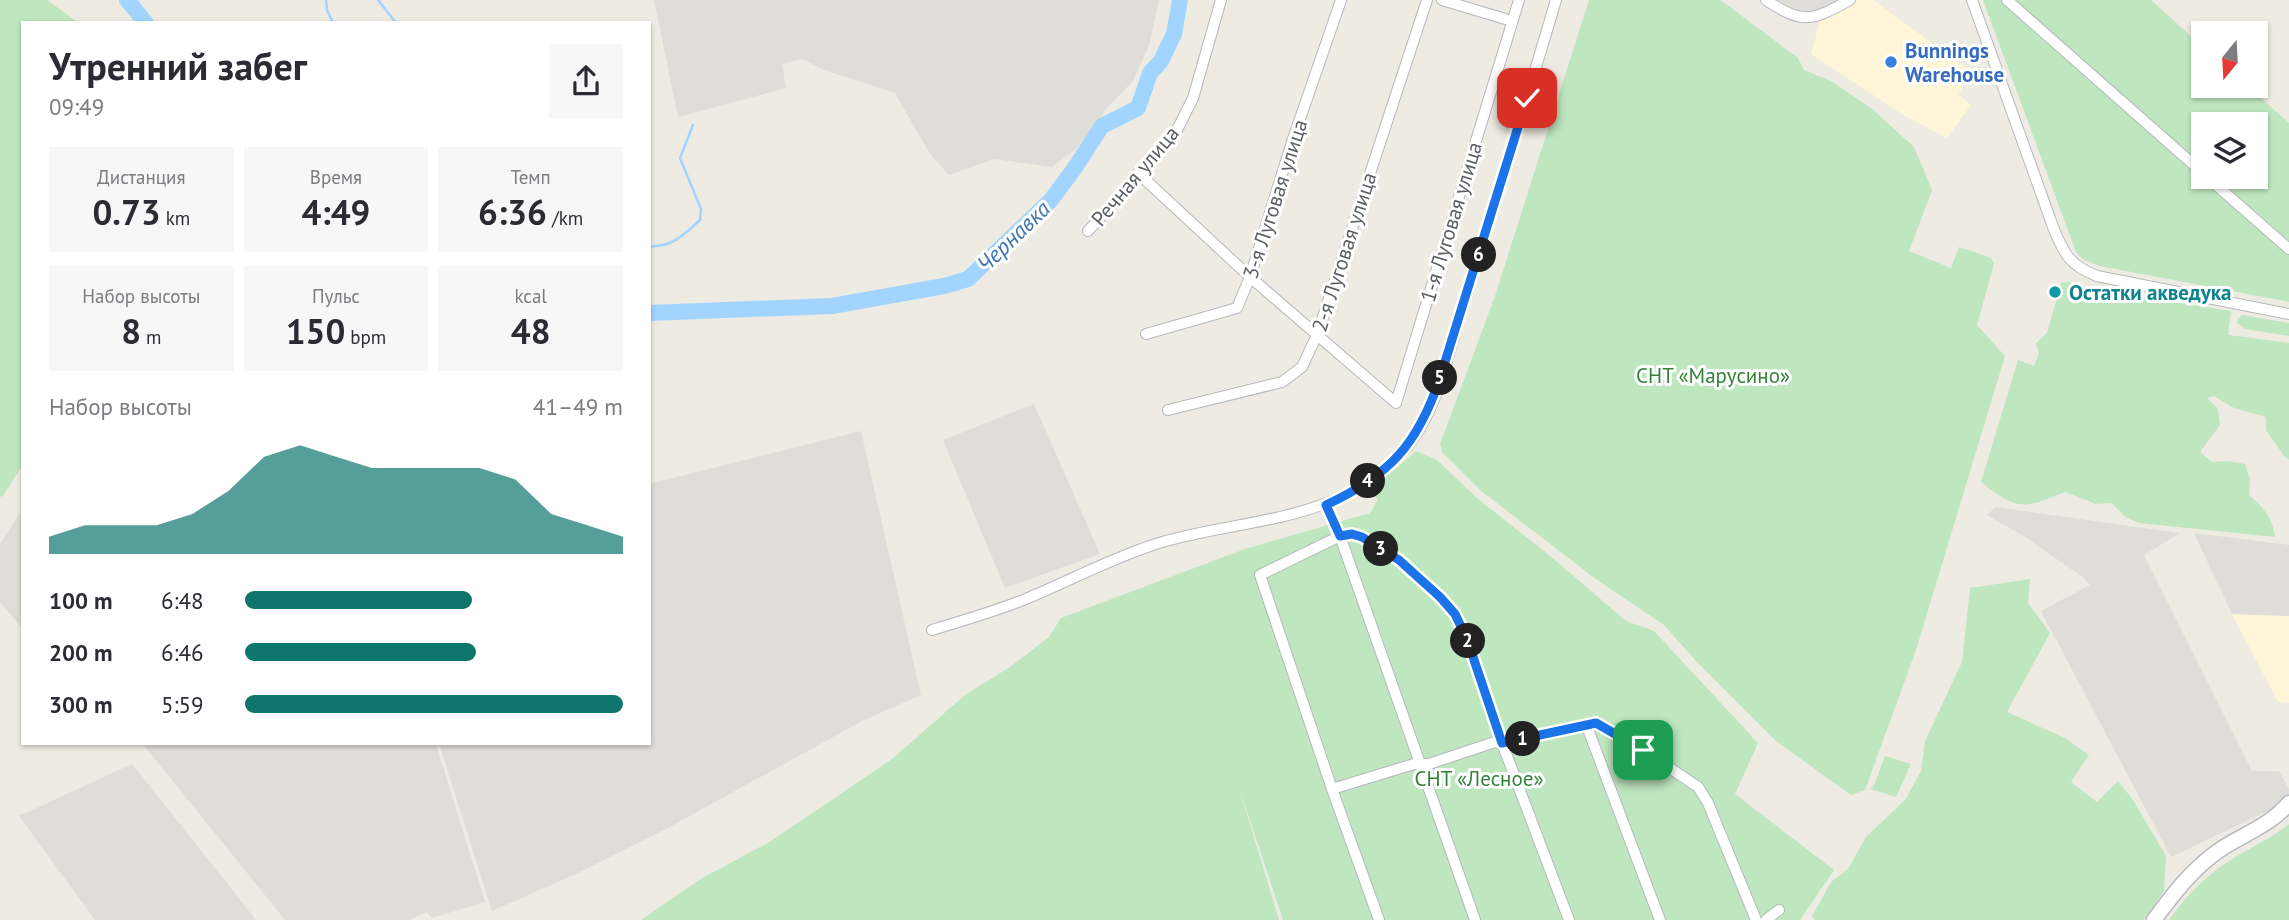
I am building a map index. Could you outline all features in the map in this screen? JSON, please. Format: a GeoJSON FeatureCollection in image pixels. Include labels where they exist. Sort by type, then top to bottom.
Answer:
{"type":"FeatureCollection","features":[{"type":"Feature","properties":{"kind":"main road"},"geometry":{"type":"LineString","coordinates":[[2154,920],[2201,864],[2271,820],[2289,803]]}},
{"type":"Feature","properties":{"kind":"street","name":"Речная улица"},"geometry":{"type":"LineString","coordinates":[[1088,231],[1175,134],[1193,98],[1221,0]]}},
{"type":"Feature","properties":{"kind":"street","name":"3-я Луговая улица"},"geometry":{"type":"LineString","coordinates":[[1146,334],[1237,308],[1250,277],[1341,0]]}},
{"type":"Feature","properties":{"kind":"street","name":"2-я Луговая улица"},"geometry":{"type":"LineString","coordinates":[[1168,411],[1282,382],[1302,367],[1317,335],[1427,0]]}},
{"type":"Feature","properties":{"kind":"street"},"geometry":{"type":"LineString","coordinates":[[1442,0],[1512,20]]}},
{"type":"Feature","properties":{"kind":"street","name":"1-я Луговая улица"},"geometry":{"type":"LineString","coordinates":[[1317,335],[1396,403],[1519,0]]}},
{"type":"Feature","properties":{"kind":"street"},"geometry":{"type":"LineString","coordinates":[[932,630],[1024,600],[1159,543],[1284,518],[1326,505],[1365,483],[1393,462],[1412,440],[1426,417],[1440,378],[1556,0]]}},
{"type":"Feature","properties":{"kind":"street"},"geometry":{"type":"LineString","coordinates":[[1766,0],[1785,13],[1802,18],[1822,15],[1850,0]]}},
{"type":"Feature","properties":{"kind":"street"},"geometry":{"type":"LineString","coordinates":[[1972,0],[2053,227],[2064,253],[2073,264],[2097,276],[2289,314]]}},
{"type":"Feature","properties":{"kind":"street"},"geometry":{"type":"LineString","coordinates":[[2007,0],[2191,163]]}},
{"type":"Feature","properties":{"kind":"street"},"geometry":{"type":"LineString","coordinates":[[1138,173],[1317,335]]}},
{"type":"Feature","properties":{"kind":"street"},"geometry":{"type":"LineString","coordinates":[[2221,189],[2289,249]]}},
{"type":"Feature","properties":{"kind":"street"},"geometry":{"type":"LineString","coordinates":[[1326,505],[1340,536],[1475,920]]}},
{"type":"Feature","properties":{"kind":"street"},"geometry":{"type":"LineString","coordinates":[[1379,920],[1260,575],[1340,536],[1352,534],[1362,537],[1399,560],[1455,614],[1467,639],[1502,743],[1569,920]]}},
{"type":"Feature","properties":{"kind":"street"},"geometry":{"type":"LineString","coordinates":[[1332,789],[1495,743],[1596,723],[1643,750],[1698,787],[1708,803],[1756,920]]}},
{"type":"Feature","properties":{"kind":"street"},"geometry":{"type":"LineString","coordinates":[[1586,724],[1660,920]]}},
{"type":"Feature","properties":{"kind":"street"},"geometry":{"type":"LineString","coordinates":[[1766,920],[1779,910]]}},
{"type":"Feature","properties":{"kind":"shaded area"},"geometry":{"type":"Polygon","coordinates":[[[654,0],[1159,0],[1149,45],[1133,81],[1107,108],[1076,149],[1052,167],[994,159],[949,175],[930,154],[895,93],[824,70],[802,59],[782,64],[786,88],[678,117],[654,0]]]}},
{"type":"Feature","properties":{"kind":"shaded area"},"geometry":{"type":"Polygon","coordinates":[[[1779,0],[1839,0],[1818,13],[1801,14],[1779,0]]]}},
{"type":"Feature","properties":{"kind":"shaded area","name":"Bunnings Warehouse"},"geometry":{"type":"Polygon","coordinates":[[[1854,0],[1873,0],[1973,73],[1958,94],[1971,105],[1947,138],[1905,116],[1811,54],[1821,18],[1854,0]]]}},
{"type":"Feature","properties":{"kind":"shaded area"},"geometry":{"type":"Polygon","coordinates":[[[1034,404],[1100,554],[1005,588],[943,440],[1034,404]]]}},
{"type":"Feature","properties":{"kind":"shaded area"},"geometry":{"type":"Polygon","coordinates":[[[861,431],[921,695],[862,721],[668,828],[580,872],[492,911],[439,745],[651,745],[651,484],[861,431]]]}},
{"type":"Feature","properties":{"kind":"shaded area"},"geometry":{"type":"Polygon","coordinates":[[[1995,507],[2180,533],[2144,555],[2252,771],[2279,771],[2289,794],[2272,809],[2171,857],[2041,611],[2090,585],[2025,537],[1987,515],[1995,507]]]}},
{"type":"Feature","properties":{"kind":"shaded area"},"geometry":{"type":"Polygon","coordinates":[[[21,511],[21,627],[0,602],[0,544],[21,511]]]}},
{"type":"Feature","properties":{"kind":"shaded area"},"geometry":{"type":"Polygon","coordinates":[[[2194,533],[2289,545],[2289,616],[2232,614],[2194,533]]]}},
{"type":"Feature","properties":{"kind":"shaded area"},"geometry":{"type":"Polygon","coordinates":[[[2232,614],[2289,616],[2289,703],[2278,702],[2232,614]]]}},
{"type":"Feature","properties":{"kind":"shaded area"},"geometry":{"type":"Polygon","coordinates":[[[144,745],[436,745],[485,902],[432,918],[427,912],[409,920],[285,920],[144,745]]]}},
{"type":"Feature","properties":{"kind":"shaded area"},"geometry":{"type":"Polygon","coordinates":[[[132,764],[256,920],[95,920],[19,816],[132,764]]]}},
{"type":"Feature","properties":{"kind":"green space"},"geometry":{"type":"Polygon","coordinates":[[[0,0],[47,0],[76,21],[21,21],[21,467],[0,497],[0,0]]]}},
{"type":"Feature","properties":{"kind":"green space","name":"СНТ «Марусино»"},"geometry":{"type":"Polygon","coordinates":[[[1589,0],[1719,0],[1726,4],[1798,58],[1804,70],[1831,81],[1871,108],[1914,147],[1932,190],[1909,251],[1951,268],[1959,247],[1991,258],[1994,264],[1977,325],[2005,356],[1916,650],[1865,790],[1851,795],[1776,741],[1664,625],[1597,580],[1480,490],[1442,452],[1440,444],[1495,296],[1589,0]]]}},
{"type":"Feature","properties":{"kind":"green space"},"geometry":{"type":"Polygon","coordinates":[[[1983,0],[2151,0],[2191,36],[2191,98],[2261,98],[2289,123],[2289,302],[2100,266],[2084,260],[2076,252],[1983,0]]]}},
{"type":"Feature","properties":{"kind":"green space"},"geometry":{"type":"Polygon","coordinates":[[[2070,282],[2101,291],[2231,311],[2228,335],[2289,343],[2289,460],[2266,430],[2266,417],[2234,408],[2214,396],[2207,398],[2218,409],[2220,425],[2200,452],[2212,462],[2245,464],[2250,479],[2249,495],[2266,513],[2275,537],[2139,523],[2124,516],[2112,503],[2096,504],[2065,492],[2039,502],[2021,504],[2004,498],[1981,482],[2018,360],[2034,366],[2039,353],[2036,343],[2047,333],[2061,283],[2070,282]]]}},
{"type":"Feature","properties":{"kind":"green space"},"geometry":{"type":"Polygon","coordinates":[[[2242,315],[2289,323],[2289,336],[2245,329],[2236,322],[2242,315]]]}},
{"type":"Feature","properties":{"kind":"green space","name":"СНТ «Лесное»"},"geometry":{"type":"Polygon","coordinates":[[[1416,451],[1437,460],[1478,499],[1626,621],[1654,631],[1758,743],[1735,794],[1834,870],[1800,920],[1283,920],[1238,784],[1279,920],[641,920],[699,880],[771,841],[892,759],[965,695],[1010,667],[1049,637],[1061,618],[1245,549],[1369,515],[1378,499],[1368,492],[1416,451]]]}},
{"type":"Feature","properties":{"kind":"green space"},"geometry":{"type":"Polygon","coordinates":[[[2030,579],[2028,603],[2050,633],[2007,712],[2065,738],[2089,755],[2071,782],[2097,802],[2118,781],[2133,800],[2166,856],[2164,891],[2144,920],[1815,920],[1812,916],[1831,882],[1848,869],[1866,837],[1906,799],[1921,771],[1925,741],[1962,662],[1970,588],[2030,579]]]}},
{"type":"Feature","properties":{"kind":"green space"},"geometry":{"type":"Polygon","coordinates":[[[1885,756],[1911,764],[1896,797],[1870,789],[1885,756]]]}},
{"type":"Feature","properties":{"kind":"green space"},"geometry":{"type":"Polygon","coordinates":[[[2289,824],[2289,920],[2169,920],[2183,901],[2208,876],[2289,824]]]}},
{"type":"Feature","properties":{"kind":"waterway","name":"Чернавка"},"geometry":{"type":"LineString","coordinates":[[127,0],[144,21]]}},
{"type":"Feature","properties":{"kind":"waterway"},"geometry":{"type":"LineString","coordinates":[[326,0],[332,21]]}},
{"type":"Feature","properties":{"kind":"waterway"},"geometry":{"type":"LineString","coordinates":[[378,0],[394,21]]}},
{"type":"Feature","properties":{"kind":"waterway","name":"Чернавка"},"geometry":{"type":"LineString","coordinates":[[651,313],[832,306],[944,286],[968,279],[1051,200],[1102,126],[1138,108],[1150,73],[1161,61],[1174,34],[1180,0]]}},
{"type":"Feature","properties":{"kind":"waterway"},"geometry":{"type":"LineString","coordinates":[[651,246],[671,242],[700,220],[701,209],[680,158],[693,125]]}},
{"type":"Feature","properties":{"kind":"place","name":"Bunnings Warehouse"},"geometry":{"type":"Point","coordinates":[1891,62]}},
{"type":"Feature","properties":{"kind":"place","name":"Остатки акведука"},"geometry":{"type":"Point","coordinates":[2055,292]}},
{"type":"Feature","properties":{"kind":"route"},"geometry":{"type":"LineString","coordinates":[[1527,98],[1426,417],[1404,452],[1393,462],[1365,483],[1326,505],[1340,536],[1352,534],[1362,537],[1399,560],[1455,614],[1467,639],[1502,743],[1596,723],[1643,750]]}}]}
